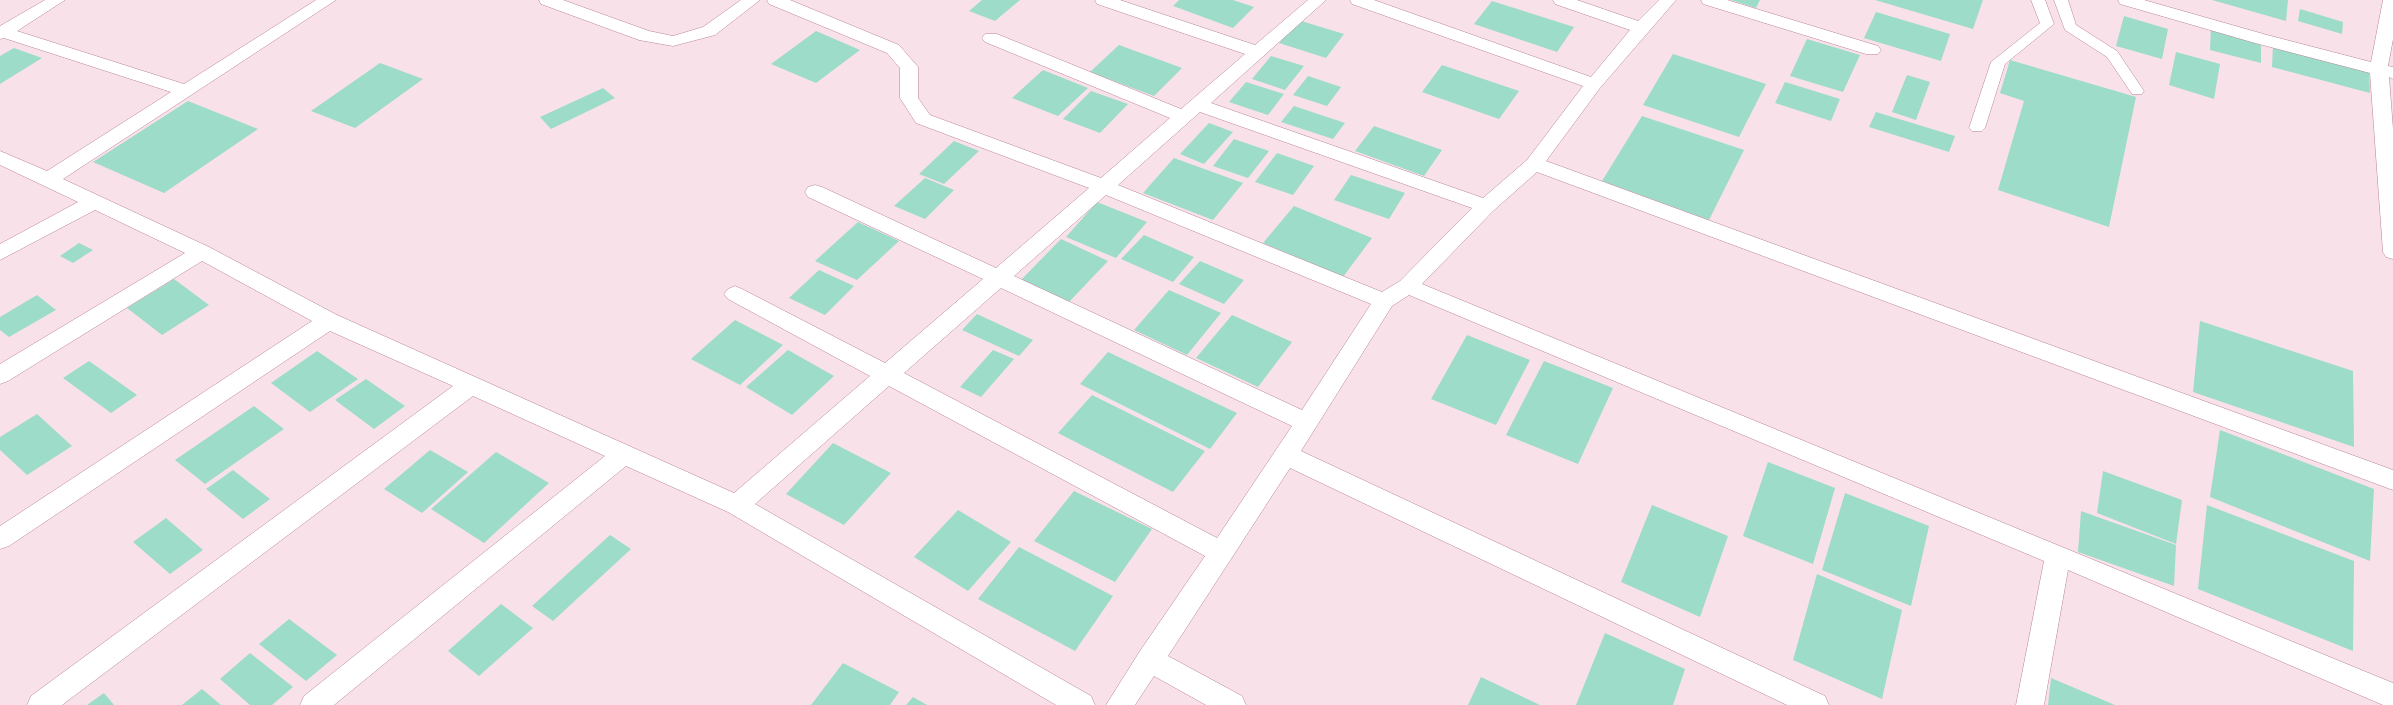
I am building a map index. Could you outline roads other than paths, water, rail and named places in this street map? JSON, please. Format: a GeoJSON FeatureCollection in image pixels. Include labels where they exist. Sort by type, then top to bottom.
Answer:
{"type":"FeatureCollection","features":[{"type":"Feature","properties":{"kind":"street"},"geometry":{"type":"LineString","coordinates":[[1,32],[57,0]]}},
{"type":"Feature","properties":{"kind":"street"},"geometry":{"type":"LineString","coordinates":[[49,179],[328,0]]}},
{"type":"Feature","properties":{"kind":"street"},"geometry":{"type":"LineString","coordinates":[[547,0],[645,36],[673,41],[709,31],[752,0]]}},
{"type":"Feature","properties":{"kind":"street"},"geometry":{"type":"LineString","coordinates":[[775,0],[894,49],[909,67],[908,98],[923,119],[1103,186],[1384,301]]}},
{"type":"Feature","properties":{"kind":"street"},"geometry":{"type":"LineString","coordinates":[[1103,0],[1257,52]]}},
{"type":"Feature","properties":{"kind":"street"},"geometry":{"type":"LineString","coordinates":[[737,505],[1318,0]]}},
{"type":"Feature","properties":{"kind":"street"},"geometry":{"type":"LineString","coordinates":[[1358,0],[1594,84]]}},
{"type":"Feature","properties":{"kind":"street"},"geometry":{"type":"LineString","coordinates":[[1561,0],[1641,28]]}},
{"type":"Feature","properties":{"kind":"street"},"geometry":{"type":"LineString","coordinates":[[1120,705],[1149,659],[1286,455],[1384,301],[1407,286],[1486,206],[1534,164],[1594,84],[1641,28],[1668,0]]}},
{"type":"Feature","properties":{"kind":"street"},"geometry":{"type":"LineString","coordinates":[[1709,0],[1872,50]]}},
{"type":"Feature","properties":{"kind":"street"},"geometry":{"type":"LineString","coordinates":[[2126,0],[2261,39],[2386,71]]}},
{"type":"Feature","properties":{"kind":"street"},"geometry":{"type":"LineString","coordinates":[[2391,0],[2386,71],[2393,252]]}},
{"type":"Feature","properties":{"kind":"street"},"geometry":{"type":"LineString","coordinates":[[1,32],[186,91]]}},
{"type":"Feature","properties":{"kind":"street"},"geometry":{"type":"LineString","coordinates":[[991,38],[1190,111],[1486,206]]}},
{"type":"Feature","properties":{"kind":"street"},"geometry":{"type":"LineString","coordinates":[[0,157],[202,252],[329,321],[737,505],[1081,705]]}},
{"type":"Feature","properties":{"kind":"street"},"geometry":{"type":"LineString","coordinates":[[1534,164],[2393,480]]}},
{"type":"Feature","properties":{"kind":"street"},"geometry":{"type":"LineString","coordinates":[[815,192],[1306,422]]}},
{"type":"Feature","properties":{"kind":"street"},"geometry":{"type":"LineString","coordinates":[[0,253],[95,201]]}},
{"type":"Feature","properties":{"kind":"street"},"geometry":{"type":"LineString","coordinates":[[0,375],[202,252]]}},
{"type":"Feature","properties":{"kind":"street"},"geometry":{"type":"LineString","coordinates":[[1407,286],[2058,555],[2393,696]]}},
{"type":"Feature","properties":{"kind":"street"},"geometry":{"type":"LineString","coordinates":[[735,294],[1221,552]]}},
{"type":"Feature","properties":{"kind":"street"},"geometry":{"type":"LineString","coordinates":[[0,539],[329,321]]}},
{"type":"Feature","properties":{"kind":"street"},"geometry":{"type":"LineString","coordinates":[[41,705],[471,385]]}},
{"type":"Feature","properties":{"kind":"street"},"geometry":{"type":"LineString","coordinates":[[314,705],[624,454]]}},
{"type":"Feature","properties":{"kind":"street"},"geometry":{"type":"LineString","coordinates":[[1286,455],[1816,705]]}},
{"type":"Feature","properties":{"kind":"street"},"geometry":{"type":"LineString","coordinates":[[2030,705],[2058,555]]}},
{"type":"Feature","properties":{"kind":"street"},"geometry":{"type":"LineString","coordinates":[[1149,659],[1232,705]]}},
{"type":"Feature","properties":{"kind":"lane"},"geometry":{"type":"LineString","coordinates":[[1977,128],[1998,62],[2046,24],[2038,0]]}},
{"type":"Feature","properties":{"kind":"lane"},"geometry":{"type":"LineString","coordinates":[[2061,0],[2070,27],[2112,54],[2137,91]]}}]}
